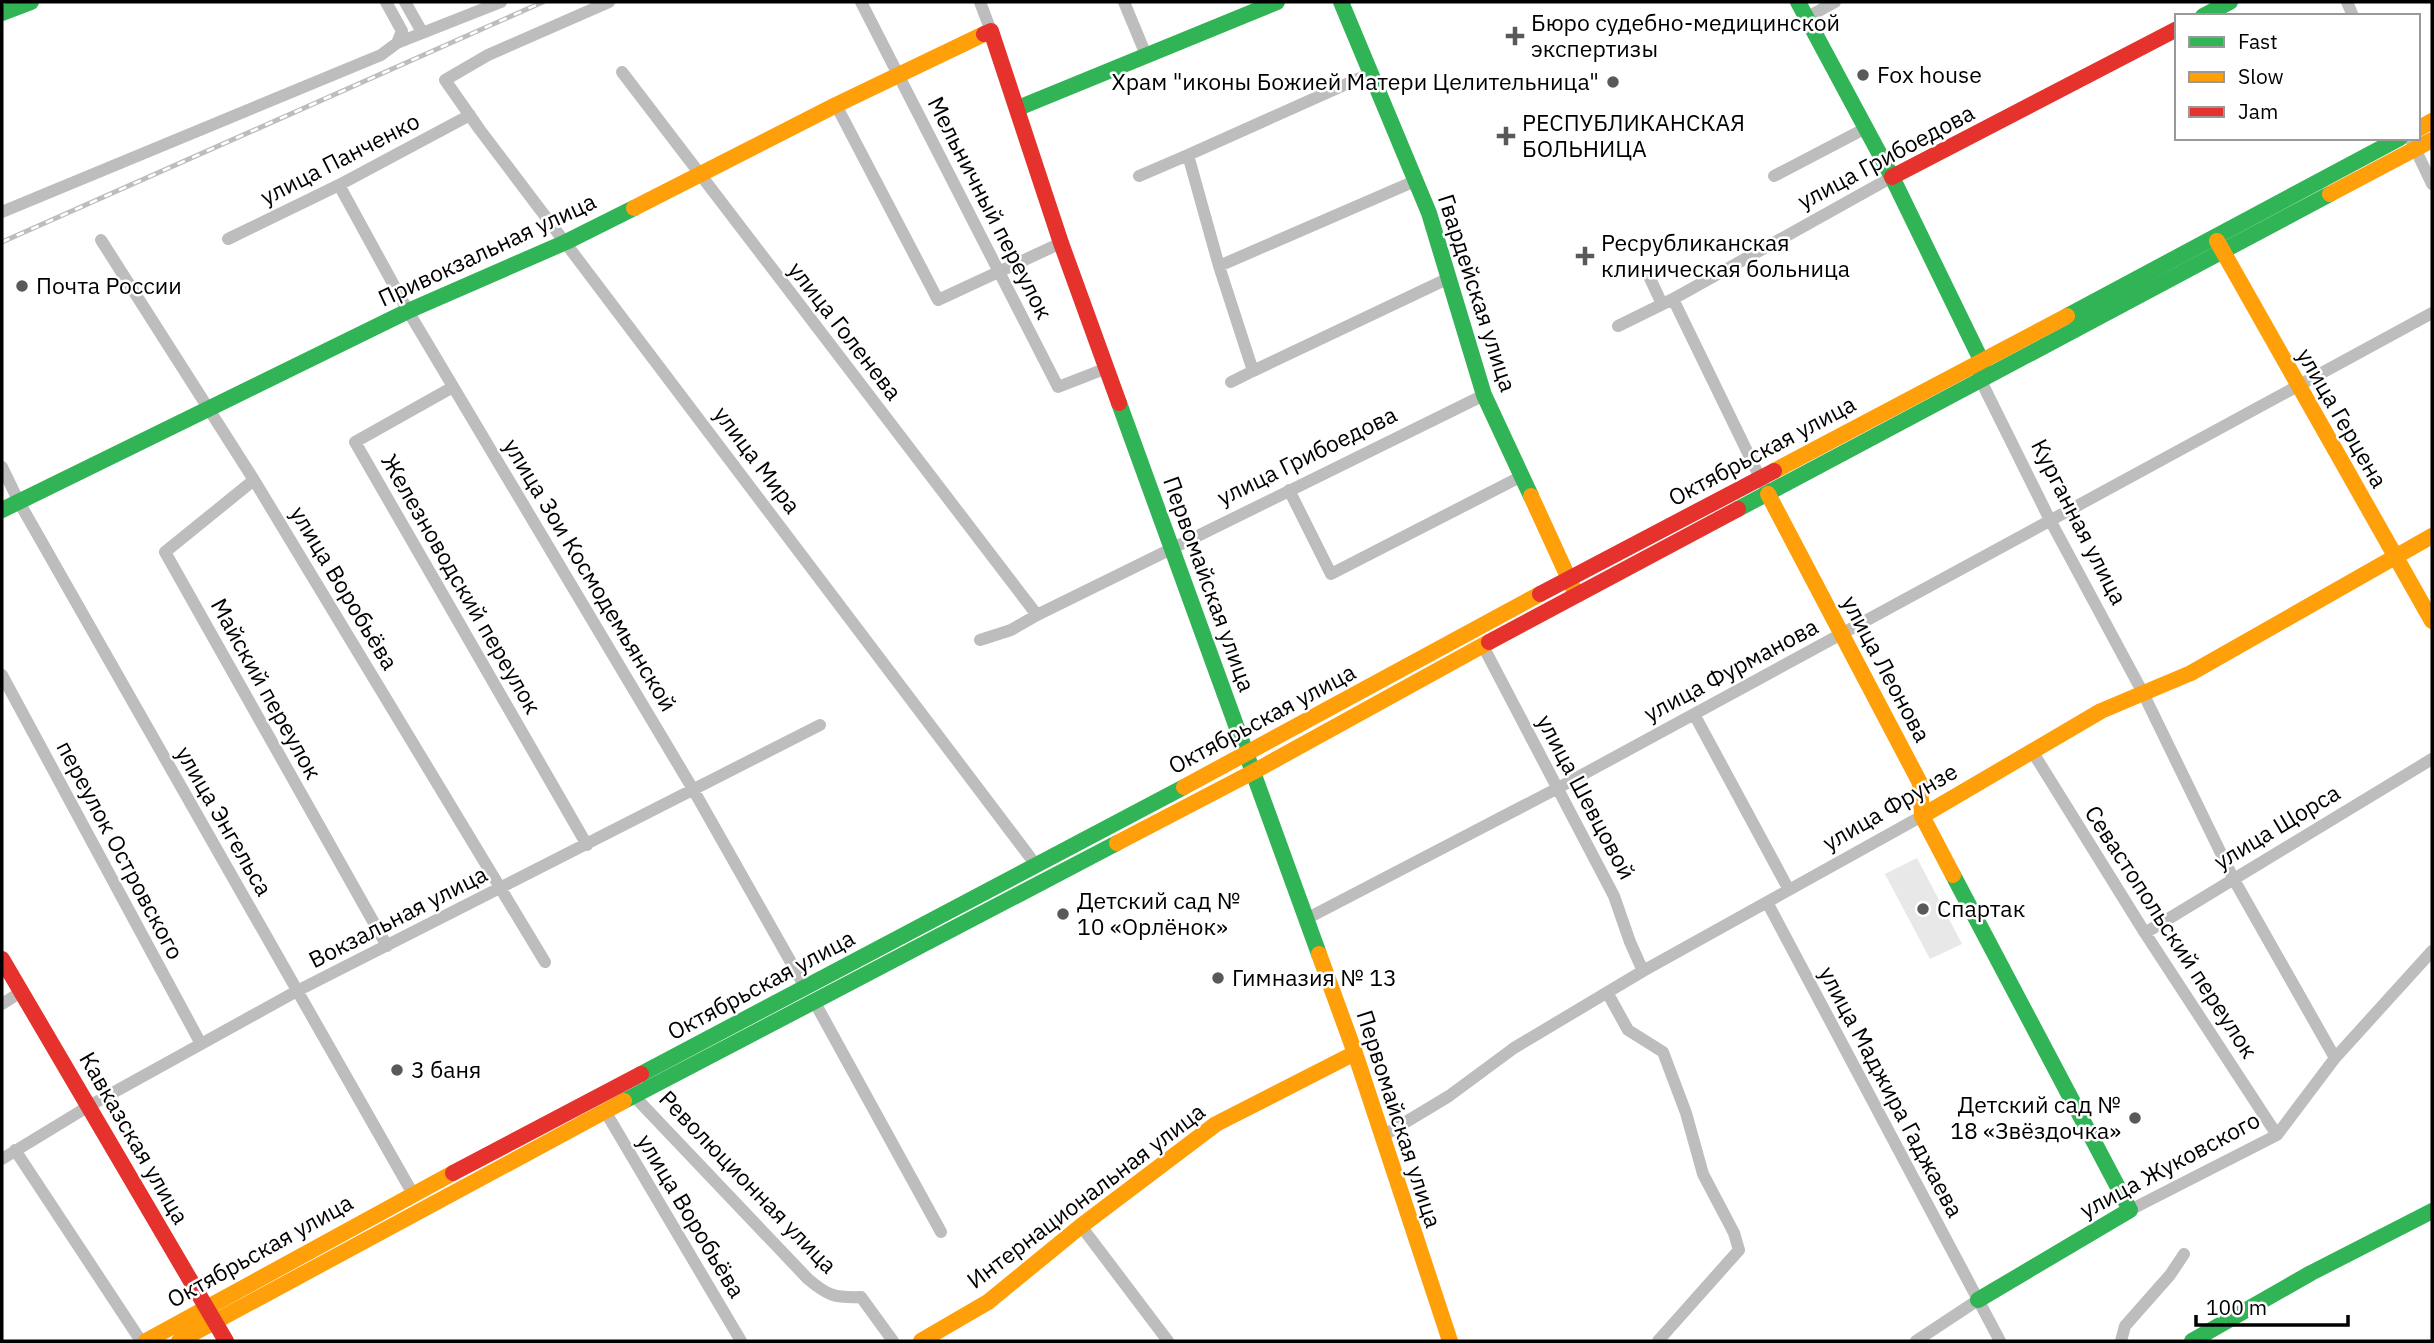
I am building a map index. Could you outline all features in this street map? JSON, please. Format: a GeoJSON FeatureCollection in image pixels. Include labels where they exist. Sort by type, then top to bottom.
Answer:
{"type":"FeatureCollection","features":[{"type":"Feature","properties":{"kind":"street"},"geometry":{"type":"LineString","coordinates":[[2,13],[31,2]]}},
{"type":"Feature","properties":{"kind":"street"},"geometry":{"type":"LineString","coordinates":[[386,2],[402,31],[397,43]]}},
{"type":"Feature","properties":{"kind":"street"},"geometry":{"type":"LineString","coordinates":[[405,2],[422,32]]}},
{"type":"Feature","properties":{"kind":"street"},"geometry":{"type":"LineString","coordinates":[[2,212],[381,55],[397,43],[422,32],[501,2]]}},
{"type":"Feature","properties":{"kind":"street","name":"улица Мира"},"geometry":{"type":"LineString","coordinates":[[609,2],[488,55],[445,80],[1036,865]]}},
{"type":"Feature","properties":{"kind":"street","name":"Мельничный переулок"},"geometry":{"type":"LineString","coordinates":[[861,2],[1058,387],[1107,368]]}},
{"type":"Feature","properties":{"kind":"street","name":"Первомайская улица"},"geometry":{"type":"LineString","coordinates":[[982,2],[1061,243],[1355,1053],[1450,1341]]}},
{"type":"Feature","properties":{"kind":"street"},"geometry":{"type":"LineString","coordinates":[[1124,2],[1146,55]]}},
{"type":"Feature","properties":{"kind":"street"},"geometry":{"type":"LineString","coordinates":[[1018,108],[1277,2]]}},
{"type":"Feature","properties":{"kind":"street","name":"Гвардейская улица"},"geometry":{"type":"LineString","coordinates":[[1341,2],[1429,213],[1484,395],[1576,595]]}},
{"type":"Feature","properties":{"kind":"street","name":"Курганная улица"},"geometry":{"type":"LineString","coordinates":[[1798,2],[1892,177],[1982,362],[1981,381],[2050,520],[2143,693],[2233,878],[2335,1058]]}},
{"type":"Feature","properties":{"kind":"street"},"geometry":{"type":"LineString","coordinates":[[1806,18],[1835,2]]}},
{"type":"Feature","properties":{"kind":"street"},"geometry":{"type":"LineString","coordinates":[[2207,14],[2230,2]]}},
{"type":"Feature","properties":{"kind":"street","name":"Привокзальная улица"},"geometry":{"type":"LineString","coordinates":[[2,510],[408,311],[566,242],[898,74],[991,30]]}},
{"type":"Feature","properties":{"kind":"street","name":"улица Грибоедова"},"geometry":{"type":"LineString","coordinates":[[1618,326],[1892,177],[2175,31]]}},
{"type":"Feature","properties":{"kind":"street","name":"улица Голенева"},"geometry":{"type":"LineString","coordinates":[[622,72],[1037,615]]}},
{"type":"Feature","properties":{"kind":"street"},"geometry":{"type":"LineString","coordinates":[[1139,176],[1371,73]]}},
{"type":"Feature","properties":{"kind":"street"},"geometry":{"type":"LineString","coordinates":[[836,106],[938,300],[1061,243]]}},
{"type":"Feature","properties":{"kind":"street","name":"улица Панченко"},"geometry":{"type":"LineString","coordinates":[[228,239],[339,185],[470,115]]}},
{"type":"Feature","properties":{"kind":"street"},"geometry":{"type":"LineString","coordinates":[[1774,176],[1866,128]]}},
{"type":"Feature","properties":{"kind":"street","name":"Октябрьская улица"},"geometry":{"type":"LineString","coordinates":[[143,1341],[413,1194],[1253,772],[1576,595],[1981,381],[2397,140]]}},
{"type":"Feature","properties":{"kind":"street","name":"Октябрьская улица"},"geometry":{"type":"LineString","coordinates":[[179,1341],[635,1096],[1036,865],[1759,477],[2413,144],[2432,140]]}},
{"type":"Feature","properties":{"kind":"street"},"geometry":{"type":"LineString","coordinates":[[2413,144],[2432,184]]}},
{"type":"Feature","properties":{"kind":"street"},"geometry":{"type":"LineString","coordinates":[[1188,155],[1219,266],[1253,371]]}},
{"type":"Feature","properties":{"kind":"street"},"geometry":{"type":"LineString","coordinates":[[1219,266],[1415,181]]}},
{"type":"Feature","properties":{"kind":"street","name":"улица Зои Космодемьянской"},"geometry":{"type":"LineString","coordinates":[[339,185],[408,311],[694,791],[942,1232]]}},
{"type":"Feature","properties":{"kind":"street","name":"улица Воробьёва"},"geometry":{"type":"LineString","coordinates":[[101,240],[254,480],[545,962]]}},
{"type":"Feature","properties":{"kind":"street","name":"улица Герцена"},"geometry":{"type":"LineString","coordinates":[[2219,244],[2432,621]]}},
{"type":"Feature","properties":{"kind":"street","name":"улица Леонова"},"geometry":{"type":"LineString","coordinates":[[1648,274],[1667,301],[1920,783],[1922,816],[2130,1210]]}},
{"type":"Feature","properties":{"kind":"street"},"geometry":{"type":"LineString","coordinates":[[1231,382],[1449,278]]}},
{"type":"Feature","properties":{"kind":"street","name":"улица Фурманова"},"geometry":{"type":"LineString","coordinates":[[1306,919],[1558,788],[2432,313]]}},
{"type":"Feature","properties":{"kind":"street","name":"Железноводский переулок"},"geometry":{"type":"LineString","coordinates":[[453,387],[355,442],[587,845]]}},
{"type":"Feature","properties":{"kind":"street","name":"улица Грибоедова"},"geometry":{"type":"LineString","coordinates":[[980,640],[1011,630],[1484,395]]}},
{"type":"Feature","properties":{"kind":"street","name":"улица Энгельса"},"geometry":{"type":"LineString","coordinates":[[2,467],[19,502],[413,1194]]}},
{"type":"Feature","properties":{"kind":"street"},"geometry":{"type":"LineString","coordinates":[[1289,490],[1331,574],[1522,476]]}},
{"type":"Feature","properties":{"kind":"street","name":"Майский переулок"},"geometry":{"type":"LineString","coordinates":[[254,480],[165,552],[387,946]]}},
{"type":"Feature","properties":{"kind":"street","name":"улица Фрунзе"},"geometry":{"type":"LineString","coordinates":[[1381,1137],[1449,1096],[1514,1048],[1643,971],[1922,816],[2101,712],[2191,673],[2432,536]]}},
{"type":"Feature","properties":{"kind":"street","name":"улица Шевцовой"},"geometry":{"type":"LineString","coordinates":[[1483,646],[1614,895],[1643,971]]}},
{"type":"Feature","properties":{"kind":"street","name":"переулок Островского"},"geometry":{"type":"LineString","coordinates":[[2,675],[201,1044]]}},
{"type":"Feature","properties":{"kind":"street"},"geometry":{"type":"LineString","coordinates":[[1694,714],[1789,890]]}},
{"type":"Feature","properties":{"kind":"street","name":"Вокзальная улица"},"geometry":{"type":"LineString","coordinates":[[2,1159],[89,1106],[297,991],[820,725]]}},
{"type":"Feature","properties":{"kind":"street","name":"Севастопольский переулок"},"geometry":{"type":"LineString","coordinates":[[2032,751],[2145,933],[2277,1135]]}},
{"type":"Feature","properties":{"kind":"street","name":"улица Щорса"},"geometry":{"type":"LineString","coordinates":[[2145,933],[2432,759]]}},
{"type":"Feature","properties":{"kind":"street","name":"улица Маджира Гаджаева"},"geometry":{"type":"LineString","coordinates":[[1767,902],[2000,1341]]}},
{"type":"Feature","properties":{"kind":"street","name":"улица Жуковского"},"geometry":{"type":"LineString","coordinates":[[1916,1341],[1978,1300],[2130,1210],[2277,1135],[2335,1058],[2432,951]]}},
{"type":"Feature","properties":{"kind":"street","name":"Кавказская улица"},"geometry":{"type":"LineString","coordinates":[[2,959],[226,1341]]}},
{"type":"Feature","properties":{"kind":"street"},"geometry":{"type":"LineString","coordinates":[[2,1003],[21,992]]}},
{"type":"Feature","properties":{"kind":"street"},"geometry":{"type":"LineString","coordinates":[[1608,994],[1628,1030],[1663,1052],[1686,1113],[1703,1174],[1734,1233],[1739,1250],[1658,1341]]}},
{"type":"Feature","properties":{"kind":"street","name":"Интернациональная улица"},"geometry":{"type":"LineString","coordinates":[[921,1341],[988,1302],[1081,1226],[1216,1124],[1355,1053]]}},
{"type":"Feature","properties":{"kind":"street","name":"Революционная улица"},"geometry":{"type":"LineString","coordinates":[[635,1096],[808,1279],[823,1292],[839,1298],[861,1297],[893,1341]]}},
{"type":"Feature","properties":{"kind":"street","name":"улица Воробьёва"},"geometry":{"type":"LineString","coordinates":[[605,1111],[741,1341]]}},
{"type":"Feature","properties":{"kind":"street"},"geometry":{"type":"LineString","coordinates":[[15,1150],[143,1341]]}},
{"type":"Feature","properties":{"kind":"street"},"geometry":{"type":"LineString","coordinates":[[2192,1341],[2279,1291],[2432,1211]]}},
{"type":"Feature","properties":{"kind":"street"},"geometry":{"type":"LineString","coordinates":[[1081,1226],[1168,1341]]}},
{"type":"Feature","properties":{"kind":"street"},"geometry":{"type":"LineString","coordinates":[[2121,1341],[2125,1326],[2185,1254]]}},
{"type":"Feature","properties":{"kind":"shaded area","name":"Спартак"},"geometry":{"type":"Polygon","coordinates":[[[1917,858],[1962,944],[1930,959],[1885,874],[1917,858]]]}},
{"type":"Feature","properties":{"kind":"railway"},"geometry":{"type":"LineString","coordinates":[[2,242],[543,2]]}},
{"type":"Feature","properties":{"kind":"traffic: fast"},"geometry":{"type":"LineString","coordinates":[[2,13],[31,2]]}},
{"type":"Feature","properties":{"kind":"traffic: fast"},"geometry":{"type":"LineString","coordinates":[[1018,108],[1277,2]]}},
{"type":"Feature","properties":{"kind":"traffic: fast"},"geometry":{"type":"LineString","coordinates":[[1341,2],[1429,213],[1484,395],[1531,496]]}},
{"type":"Feature","properties":{"kind":"traffic: fast"},"geometry":{"type":"LineString","coordinates":[[1798,2],[1892,177],[1982,362],[1981,374]]}},
{"type":"Feature","properties":{"kind":"traffic: fast"},"geometry":{"type":"LineString","coordinates":[[2207,14],[2230,2]]}},
{"type":"Feature","properties":{"kind":"traffic: fast"},"geometry":{"type":"LineString","coordinates":[[2067,316],[2396,140]]}},
{"type":"Feature","properties":{"kind":"traffic: fast"},"geometry":{"type":"LineString","coordinates":[[1738,509],[2330,194]]}},
{"type":"Feature","properties":{"kind":"traffic: fast"},"geometry":{"type":"LineString","coordinates":[[2,510],[408,311],[566,242],[634,208]]}},
{"type":"Feature","properties":{"kind":"traffic: fast"},"geometry":{"type":"LineString","coordinates":[[1119,403],[1319,954]]}},
{"type":"Feature","properties":{"kind":"traffic: fast"},"geometry":{"type":"LineString","coordinates":[[641,1074],[1184,787]]}},
{"type":"Feature","properties":{"kind":"traffic: fast"},"geometry":{"type":"LineString","coordinates":[[624,1101],[1117,843]]}},
{"type":"Feature","properties":{"kind":"traffic: fast"},"geometry":{"type":"LineString","coordinates":[[1953,875],[2130,1210],[1978,1300]]}},
{"type":"Feature","properties":{"kind":"traffic: fast"},"geometry":{"type":"LineString","coordinates":[[2192,1341],[2311,1273],[2432,1211]]}},
{"type":"Feature","properties":{"kind":"traffic: slow"},"geometry":{"type":"LineString","coordinates":[[634,208],[836,105],[984,34]]}},
{"type":"Feature","properties":{"kind":"traffic: slow"},"geometry":{"type":"LineString","coordinates":[[2420,128],[2432,121]]}},
{"type":"Feature","properties":{"kind":"traffic: slow"},"geometry":{"type":"LineString","coordinates":[[2330,194],[2432,140]]}},
{"type":"Feature","properties":{"kind":"traffic: slow"},"geometry":{"type":"LineString","coordinates":[[2217,241],[2432,621]]}},
{"type":"Feature","properties":{"kind":"traffic: slow"},"geometry":{"type":"LineString","coordinates":[[1774,471],[2067,316]]}},
{"type":"Feature","properties":{"kind":"traffic: slow"},"geometry":{"type":"LineString","coordinates":[[1768,494],[1920,783],[1922,816],[1953,875]]}},
{"type":"Feature","properties":{"kind":"traffic: slow"},"geometry":{"type":"LineString","coordinates":[[1531,496],[1574,590]]}},
{"type":"Feature","properties":{"kind":"traffic: slow"},"geometry":{"type":"LineString","coordinates":[[1922,816],[2101,711],[2191,673],[2432,536]]}},
{"type":"Feature","properties":{"kind":"traffic: slow"},"geometry":{"type":"LineString","coordinates":[[1184,787],[1540,594]]}},
{"type":"Feature","properties":{"kind":"traffic: slow"},"geometry":{"type":"LineString","coordinates":[[1117,843],[1253,772],[1489,642]]}},
{"type":"Feature","properties":{"kind":"traffic: slow"},"geometry":{"type":"LineString","coordinates":[[1319,954],[1355,1053],[1450,1341]]}},
{"type":"Feature","properties":{"kind":"traffic: slow"},"geometry":{"type":"LineString","coordinates":[[921,1341],[988,1302],[1081,1226],[1216,1124],[1355,1053]]}},
{"type":"Feature","properties":{"kind":"traffic: slow"},"geometry":{"type":"LineString","coordinates":[[179,1341],[624,1101]]}},
{"type":"Feature","properties":{"kind":"traffic: slow"},"geometry":{"type":"LineString","coordinates":[[146,1341],[453,1173]]}},
{"type":"Feature","properties":{"kind":"traffic: jam"},"geometry":{"type":"LineString","coordinates":[[1892,177],[2175,30]]}},
{"type":"Feature","properties":{"kind":"traffic: jam"},"geometry":{"type":"LineString","coordinates":[[984,34],[991,31],[1061,243],[1119,403]]}},
{"type":"Feature","properties":{"kind":"traffic: jam"},"geometry":{"type":"LineString","coordinates":[[1540,594],[1774,471]]}},
{"type":"Feature","properties":{"kind":"traffic: jam"},"geometry":{"type":"LineString","coordinates":[[1489,642],[1738,509]]}},
{"type":"Feature","properties":{"kind":"traffic: jam"},"geometry":{"type":"LineString","coordinates":[[2,959],[226,1341]]}},
{"type":"Feature","properties":{"kind":"traffic: jam"},"geometry":{"type":"LineString","coordinates":[[453,1173],[641,1074]]}},
{"type":"Feature","properties":{"kind":"place","name":"Бюро судебно-медицинской экспертизы"},"geometry":{"type":"Point","coordinates":[1515,36]}},
{"type":"Feature","properties":{"kind":"place","name":"Fox house"},"geometry":{"type":"Point","coordinates":[1863,75]}},
{"type":"Feature","properties":{"kind":"place","name":"Храм \"иконы Божией Матери Целительница\""},"geometry":{"type":"Point","coordinates":[1613,82]}},
{"type":"Feature","properties":{"kind":"place","name":"РЕСПУБЛИКАНСКАЯ БОЛЬНИЦА"},"geometry":{"type":"Point","coordinates":[1506,136]}},
{"type":"Feature","properties":{"kind":"place","name":"Ресрубликанская клиническая больница"},"geometry":{"type":"Point","coordinates":[1585,256]}},
{"type":"Feature","properties":{"kind":"place","name":"Почта России"},"geometry":{"type":"Point","coordinates":[22,286]}},
{"type":"Feature","properties":{"kind":"place","name":"Спартак"},"geometry":{"type":"Point","coordinates":[1923,909]}},
{"type":"Feature","properties":{"kind":"place","name":"Детский сад № 10 «Орлёнок»"},"geometry":{"type":"Point","coordinates":[1063,914]}},
{"type":"Feature","properties":{"kind":"place","name":"Гимназия № 13"},"geometry":{"type":"Point","coordinates":[1218,978]}},
{"type":"Feature","properties":{"kind":"place","name":"3 баня"},"geometry":{"type":"Point","coordinates":[397,1070]}},
{"type":"Feature","properties":{"kind":"place","name":"Детский сад № 18 «Звёздочка»"},"geometry":{"type":"Point","coordinates":[2135,1118]}}]}
